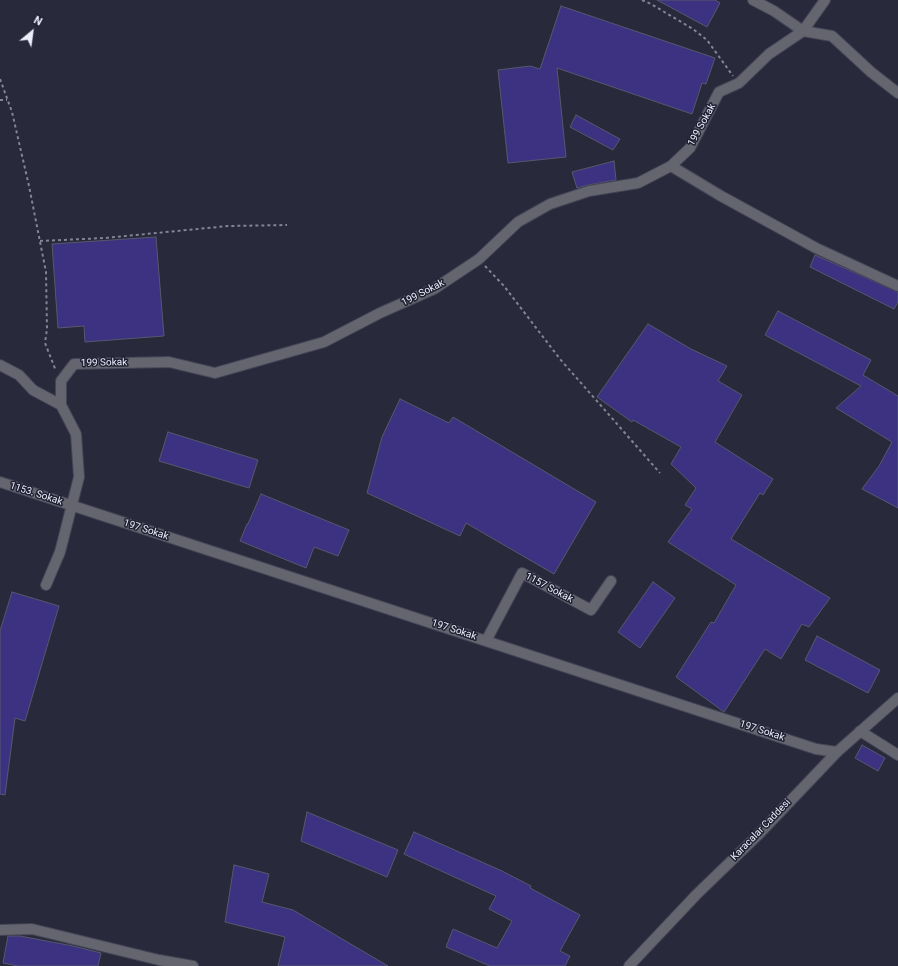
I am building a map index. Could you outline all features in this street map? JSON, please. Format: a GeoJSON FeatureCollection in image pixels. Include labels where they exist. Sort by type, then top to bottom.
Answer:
{"type":"FeatureCollection","features":[{"type":"Feature","properties":{"kind":"street"},"geometry":{"type":"LineString","coordinates":[[753,0],[774,11],[803,31],[832,36],[870,72],[898,93]]}},
{"type":"Feature","properties":{"kind":"street","name":"199 Sokak"},"geometry":{"type":"LineString","coordinates":[[61,381],[74,364],[169,362],[215,373],[324,342],[380,313],[434,289],[479,259],[518,222],[550,204],[589,191],[638,183],[671,166],[690,148],[720,92],[739,84],[769,54],[803,31],[825,0]]}},
{"type":"Feature","properties":{"kind":"street"},"geometry":{"type":"LineString","coordinates":[[671,166],[720,196],[816,248],[898,286]]}},
{"type":"Feature","properties":{"kind":"street"},"geometry":{"type":"LineString","coordinates":[[0,365],[19,375],[33,390],[61,405]]}},
{"type":"Feature","properties":{"kind":"street"},"geometry":{"type":"LineString","coordinates":[[46,585],[60,552],[73,506],[79,477],[76,434],[61,405],[61,381]]}},
{"type":"Feature","properties":{"kind":"street","name":"1153. Sokak"},"geometry":{"type":"LineString","coordinates":[[0,482],[73,506]]}},
{"type":"Feature","properties":{"kind":"street","name":"197 Sokak"},"geometry":{"type":"LineString","coordinates":[[73,506],[816,748],[836,752]]}},
{"type":"Feature","properties":{"kind":"street","name":"1157 Sokak"},"geometry":{"type":"LineString","coordinates":[[486,641],[522,573],[591,610],[611,581]]}},
{"type":"Feature","properties":{"kind":"street","name":"Karacalar Caddesi"},"geometry":{"type":"LineString","coordinates":[[628,966],[697,894],[757,836],[836,752],[898,698]]}},
{"type":"Feature","properties":{"kind":"street"},"geometry":{"type":"LineString","coordinates":[[860,731],[898,755]]}},
{"type":"Feature","properties":{"kind":"street"},"geometry":{"type":"LineString","coordinates":[[0,930],[32,929],[159,960],[192,966]]}},
{"type":"Feature","properties":{"kind":"path"},"geometry":{"type":"LineString","coordinates":[[642,0],[693,29],[707,40],[739,84]]}},
{"type":"Feature","properties":{"kind":"path"},"geometry":{"type":"LineString","coordinates":[[0,79],[12,112],[28,178],[46,272],[47,328],[45,343],[61,381]]}},
{"type":"Feature","properties":{"kind":"path"},"geometry":{"type":"LineString","coordinates":[[0,100],[7,100]]}},
{"type":"Feature","properties":{"kind":"path"},"geometry":{"type":"LineString","coordinates":[[40,241],[105,238],[228,226],[287,225]]}},
{"type":"Feature","properties":{"kind":"path"},"geometry":{"type":"LineString","coordinates":[[479,259],[504,286],[565,365],[660,473]]}},
{"type":"Feature","properties":{"kind":"building"},"geometry":{"type":"Polygon","coordinates":[[[657,0],[715,0],[720,3],[707,27],[657,0]]]}},
{"type":"Feature","properties":{"kind":"building"},"geometry":{"type":"Polygon","coordinates":[[[561,6],[715,58],[706,84],[702,83],[692,114],[557,68],[566,157],[508,163],[498,70],[530,66],[540,69],[561,6]]]}},
{"type":"Feature","properties":{"kind":"building"},"geometry":{"type":"Polygon","coordinates":[[[576,115],[620,139],[613,150],[570,127],[576,115]]]}},
{"type":"Feature","properties":{"kind":"building"},"geometry":{"type":"Polygon","coordinates":[[[614,161],[616,180],[577,188],[572,172],[614,161]]]}},
{"type":"Feature","properties":{"kind":"building"},"geometry":{"type":"Polygon","coordinates":[[[156,237],[164,336],[85,342],[84,326],[58,328],[52,244],[156,237]]]}},
{"type":"Feature","properties":{"kind":"building"},"geometry":{"type":"Polygon","coordinates":[[[815,255],[898,292],[898,302],[894,309],[810,267],[815,255]]]}},
{"type":"Feature","properties":{"kind":"building"},"geometry":{"type":"Polygon","coordinates":[[[778,311],[871,360],[863,375],[898,396],[898,508],[862,489],[879,466],[892,442],[836,408],[861,386],[765,335],[778,311]]]}},
{"type":"Feature","properties":{"kind":"building"},"geometry":{"type":"Polygon","coordinates":[[[648,324],[691,349],[727,366],[718,381],[742,395],[715,442],[773,479],[763,495],[760,493],[731,539],[830,598],[809,627],[802,624],[781,659],[765,649],[724,712],[676,677],[711,622],[714,623],[736,585],[668,542],[692,509],[685,505],[696,488],[671,464],[681,447],[633,420],[632,422],[597,397],[648,324]]]}},
{"type":"Feature","properties":{"kind":"building"},"geometry":{"type":"Polygon","coordinates":[[[400,399],[449,423],[453,417],[596,502],[554,574],[466,523],[460,536],[367,493],[382,437],[400,399]]]}},
{"type":"Feature","properties":{"kind":"building"},"geometry":{"type":"Polygon","coordinates":[[[168,432],[258,460],[249,488],[159,461],[168,432]]]}},
{"type":"Feature","properties":{"kind":"building"},"geometry":{"type":"Polygon","coordinates":[[[261,494],[349,530],[338,556],[314,547],[306,568],[240,541],[261,494]]]}},
{"type":"Feature","properties":{"kind":"building"},"geometry":{"type":"Polygon","coordinates":[[[653,582],[675,598],[640,648],[618,632],[653,582]]]}},
{"type":"Feature","properties":{"kind":"building"},"geometry":{"type":"Polygon","coordinates":[[[12,592],[59,606],[25,721],[15,718],[5,795],[0,794],[0,631],[12,592]]]}},
{"type":"Feature","properties":{"kind":"building"},"geometry":{"type":"Polygon","coordinates":[[[817,636],[880,670],[868,693],[805,660],[817,636]]]}},
{"type":"Feature","properties":{"kind":"building"},"geometry":{"type":"Polygon","coordinates":[[[862,745],[885,758],[878,771],[855,758],[862,745]]]}},
{"type":"Feature","properties":{"kind":"building"},"geometry":{"type":"Polygon","coordinates":[[[307,812],[398,850],[387,877],[301,841],[307,812]]]}},
{"type":"Feature","properties":{"kind":"building"},"geometry":{"type":"Polygon","coordinates":[[[414,832],[502,871],[580,915],[560,951],[570,956],[565,966],[490,966],[446,947],[453,929],[497,948],[512,921],[489,909],[496,896],[404,854],[414,832]]]}},
{"type":"Feature","properties":{"kind":"building"},"geometry":{"type":"Polygon","coordinates":[[[234,865],[269,874],[262,902],[293,910],[388,966],[278,966],[285,937],[225,922],[234,865]]]}},
{"type":"Feature","properties":{"kind":"building"},"geometry":{"type":"Polygon","coordinates":[[[8,936],[20,936],[101,953],[98,966],[18,966],[3,963],[8,936]]]}}]}
